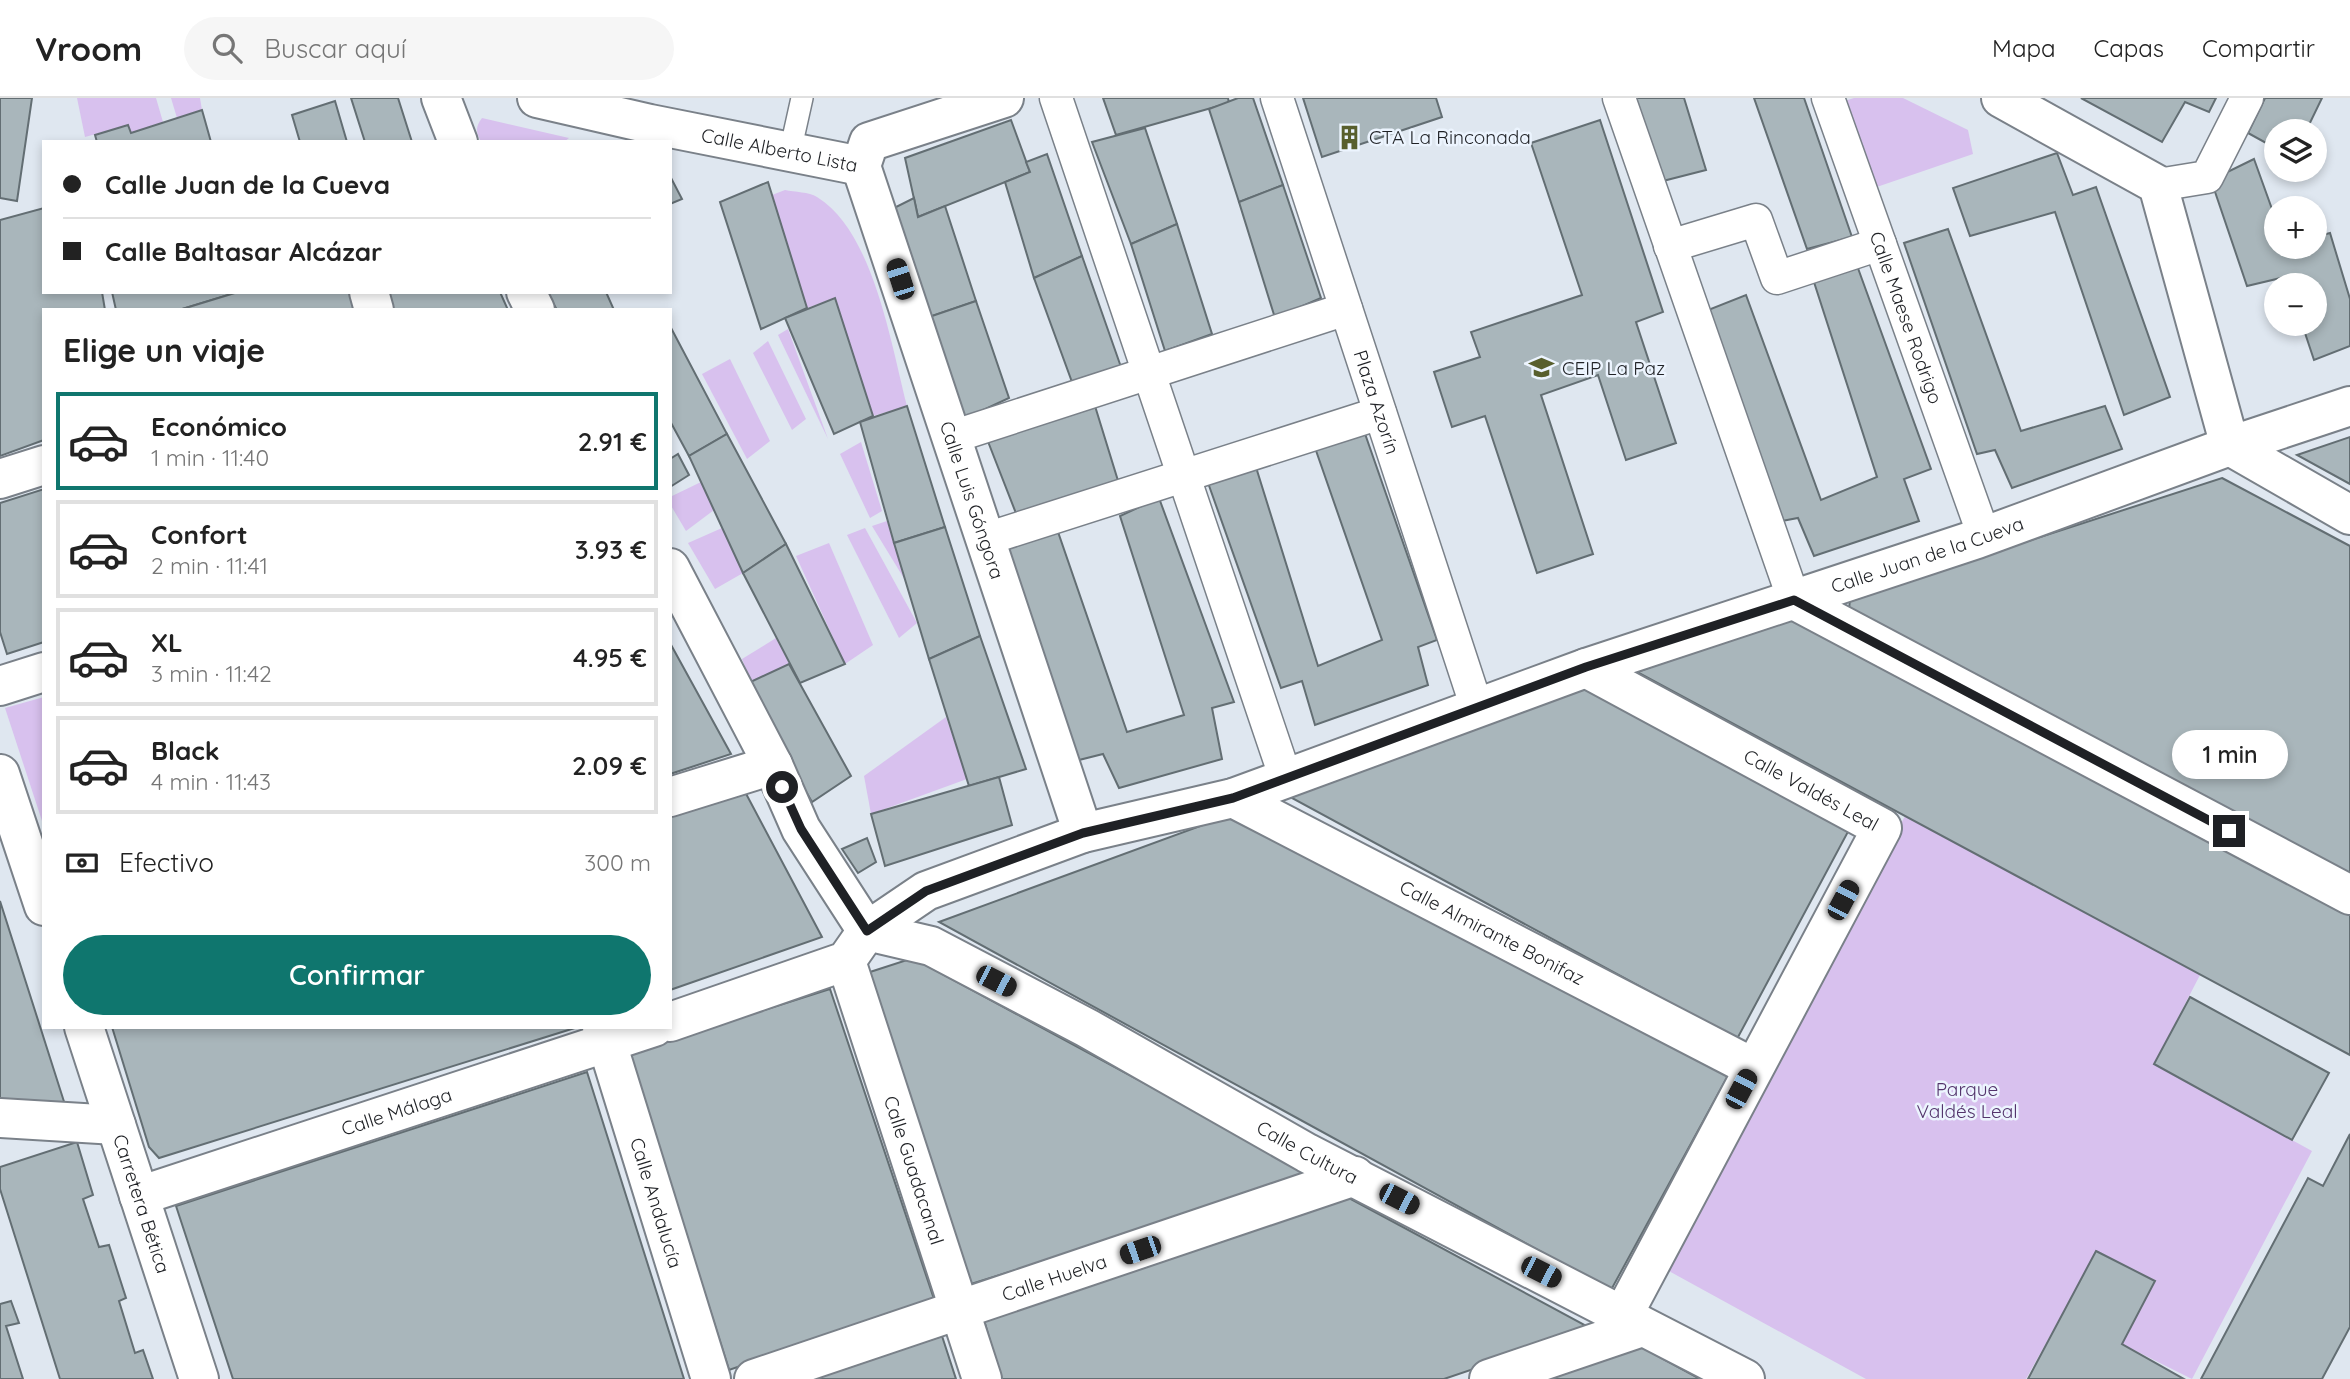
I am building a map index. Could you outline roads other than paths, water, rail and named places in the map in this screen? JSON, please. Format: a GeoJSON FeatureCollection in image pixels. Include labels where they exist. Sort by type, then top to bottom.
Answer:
{"type":"FeatureCollection","features":[{"type":"Feature","properties":{"kind":"street"},"geometry":{"type":"LineString","coordinates":[[440,98],[457,140]]}},
{"type":"Feature","properties":{"kind":"street","name":"Calle Alberto Lista"},"geometry":{"type":"LineString","coordinates":[[537,98],[650,124],[861,166],[869,142],[1004,98]]}},
{"type":"Feature","properties":{"kind":"street"},"geometry":{"type":"LineString","coordinates":[[1056,98],[1286,779]]}},
{"type":"Feature","properties":{"kind":"street","name":"Plaza Azorín"},"geometry":{"type":"LineString","coordinates":[[1277,98],[1477,708]]}},
{"type":"Feature","properties":{"kind":"street"},"geometry":{"type":"LineString","coordinates":[[1619,98],[1794,600],[2350,895]]}},
{"type":"Feature","properties":{"kind":"street","name":"Calle Maese Rodrigo"},"geometry":{"type":"LineString","coordinates":[[1828,98],[1984,536]]}},
{"type":"Feature","properties":{"kind":"street"},"geometry":{"type":"LineString","coordinates":[[2001,98],[2158,185],[2207,177],[2247,98]]}},
{"type":"Feature","properties":{"kind":"street"},"geometry":{"type":"LineString","coordinates":[[620,140],[650,124]]}},
{"type":"Feature","properties":{"kind":"street","name":"Calle Luis Góngora"},"geometry":{"type":"LineString","coordinates":[[861,166],[1083,833]]}},
{"type":"Feature","properties":{"kind":"street"},"geometry":{"type":"LineString","coordinates":[[2158,185],[2230,446],[2350,515]]}},
{"type":"Feature","properties":{"kind":"street"},"geometry":{"type":"LineString","coordinates":[[1670,246],[1756,220],[1777,278],[1880,244]]}},
{"type":"Feature","properties":{"kind":"street"},"geometry":{"type":"LineString","coordinates":[[952,437],[1346,310]]}},
{"type":"Feature","properties":{"kind":"street","name":"Calle Juan de la Cueva"},"geometry":{"type":"LineString","coordinates":[[856,946],[926,891],[1083,833],[1233,798],[1586,667],[1984,536],[2230,446],[2350,406]]}},
{"type":"Feature","properties":{"kind":"street"},"geometry":{"type":"LineString","coordinates":[[986,540],[1380,413]]}},
{"type":"Feature","properties":{"kind":"street"},"geometry":{"type":"LineString","coordinates":[[0,479],[42,466]]}},
{"type":"Feature","properties":{"kind":"street"},"geometry":{"type":"LineString","coordinates":[[672,572],[773,765],[856,946],[672,1021]]}},
{"type":"Feature","properties":{"kind":"street","name":"Calle Valdés Leal"},"geometry":{"type":"LineString","coordinates":[[1586,667],[1882,828],[1752,1067],[1632,1321]]}},
{"type":"Feature","properties":{"kind":"street"},"geometry":{"type":"LineString","coordinates":[[0,686],[42,673]]}},
{"type":"Feature","properties":{"kind":"street"},"geometry":{"type":"LineString","coordinates":[[672,796],[773,765]]}},
{"type":"Feature","properties":{"kind":"street"},"geometry":{"type":"LineString","coordinates":[[0,775],[42,900]]}},
{"type":"Feature","properties":{"kind":"street","name":"Calle Almirante Bonifaz"},"geometry":{"type":"LineString","coordinates":[[1233,798],[1752,1067]]}},
{"type":"Feature","properties":{"kind":"street","name":"Calle Cultura"},"geometry":{"type":"LineString","coordinates":[[856,946],[931,946],[1087,1028],[1307,1153],[1745,1379]]}},
{"type":"Feature","properties":{"kind":"street","name":"Calle Guadacanal"},"geometry":{"type":"LineString","coordinates":[[856,946],[960,1312],[982,1379]]}},
{"type":"Feature","properties":{"kind":"street","name":"Carretera Bética"},"geometry":{"type":"LineString","coordinates":[[85,1029],[199,1379]]}},
{"type":"Feature","properties":{"kind":"street","name":"Calle Málaga"},"geometry":{"type":"LineString","coordinates":[[139,1196],[605,1035],[642,1029]]}},
{"type":"Feature","properties":{"kind":"street","name":"Calle Andalucía"},"geometry":{"type":"LineString","coordinates":[[605,1035],[711,1379]]}},
{"type":"Feature","properties":{"kind":"street"},"geometry":{"type":"LineString","coordinates":[[0,1118],[116,1125]]}},
{"type":"Feature","properties":{"kind":"street","name":"Calle Huelva"},"geometry":{"type":"LineString","coordinates":[[754,1379],[960,1312],[1355,1176]]}},
{"type":"Feature","properties":{"kind":"street"},"geometry":{"type":"LineString","coordinates":[[1489,1379],[1632,1321]]}},
{"type":"Feature","properties":{"kind":"lane"},"geometry":{"type":"LineString","coordinates":[[790,152],[802,98]]}},
{"type":"Feature","properties":{"kind":"place","name":"CTA La Rinconada"},"geometry":{"type":"Point","coordinates":[1349,137]}},
{"type":"Feature","properties":{"kind":"place","name":"CEIP La Paz"},"geometry":{"type":"Point","coordinates":[1542,368]}},
{"type":"Feature","properties":{"kind":"park label","name":"Parque Valdés Leal"},"geometry":{"type":"Point","coordinates":[1967,1100]}}]}
